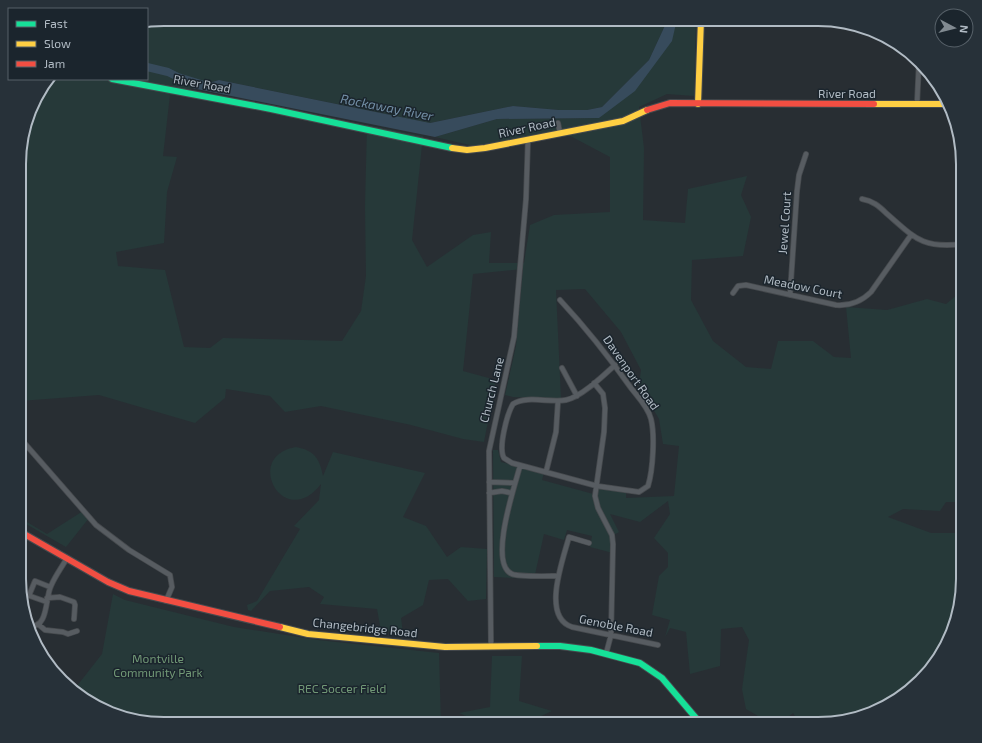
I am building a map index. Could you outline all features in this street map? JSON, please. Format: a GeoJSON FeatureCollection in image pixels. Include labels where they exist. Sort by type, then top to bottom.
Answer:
{"type":"FeatureCollection","features":[{"type":"Feature","properties":{"kind":"street"},"geometry":{"type":"LineString","coordinates":[[698,104],[701,26]]}},
{"type":"Feature","properties":{"kind":"street"},"geometry":{"type":"LineString","coordinates":[[917,104],[919,70]]}},
{"type":"Feature","properties":{"kind":"street","name":"River Road"},"geometry":{"type":"LineString","coordinates":[[118,80],[272,108],[449,148],[480,149],[623,121],[656,106],[670,103],[942,104]]}},
{"type":"Feature","properties":{"kind":"street"},"geometry":{"type":"LineString","coordinates":[[558,124],[560,133]]}},
{"type":"Feature","properties":{"kind":"street","name":"Church Lane"},"geometry":{"type":"LineString","coordinates":[[491,646],[489,493],[490,438],[511,359],[514,337],[526,192],[528,139]]}},
{"type":"Feature","properties":{"kind":"street","name":"Jewel Court"},"geometry":{"type":"LineString","coordinates":[[790,295],[798,186],[802,165],[806,154]]}},
{"type":"Feature","properties":{"kind":"street"},"geometry":{"type":"LineString","coordinates":[[862,199],[874,202],[911,235],[929,244],[956,244]]}},
{"type":"Feature","properties":{"kind":"street","name":"Meadow Court"},"geometry":{"type":"LineString","coordinates":[[733,293],[738,286],[742,285],[839,305],[859,301],[871,292],[911,235]]}},
{"type":"Feature","properties":{"kind":"street","name":"Davenport Road"},"geometry":{"type":"LineString","coordinates":[[558,401],[521,401],[513,404],[509,414],[501,448],[504,458],[508,462],[597,486],[638,492],[646,488],[650,479],[653,442],[651,418],[645,407],[592,335],[560,300]]}},
{"type":"Feature","properties":{"kind":"street"},"geometry":{"type":"LineString","coordinates":[[546,472],[556,432],[558,401],[571,399],[577,396],[615,365]]}},
{"type":"Feature","properties":{"kind":"street"},"geometry":{"type":"LineString","coordinates":[[562,368],[577,396]]}},
{"type":"Feature","properties":{"kind":"street"},"geometry":{"type":"LineString","coordinates":[[594,383],[604,397],[605,408],[604,432],[596,502],[612,538],[611,635],[606,654]]}},
{"type":"Feature","properties":{"kind":"street"},"geometry":{"type":"LineString","coordinates":[[26,445],[96,525],[129,550],[170,575],[172,587],[166,601]]}},
{"type":"Feature","properties":{"kind":"street"},"geometry":{"type":"LineString","coordinates":[[520,466],[503,532],[503,566],[509,573],[517,576],[558,576]]}},
{"type":"Feature","properties":{"kind":"street"},"geometry":{"type":"LineString","coordinates":[[489,482],[515,483]]}},
{"type":"Feature","properties":{"kind":"street"},"geometry":{"type":"LineString","coordinates":[[489,493],[502,491],[512,493]]}},
{"type":"Feature","properties":{"kind":"street","name":"Changebridge Road"},"geometry":{"type":"LineString","coordinates":[[26,534],[108,582],[129,591],[308,634],[439,646],[560,646],[606,654],[640,663],[655,672],[695,717]]}},
{"type":"Feature","properties":{"kind":"street","name":"Genoble Road"},"geometry":{"type":"LineString","coordinates":[[589,543],[569,537],[558,576],[556,591],[556,612],[561,622],[572,628],[658,645]]}},
{"type":"Feature","properties":{"kind":"street"},"geometry":{"type":"LineString","coordinates":[[34,625],[38,624],[44,616],[50,587],[67,558]]}},
{"type":"Feature","properties":{"kind":"street"},"geometry":{"type":"LineString","coordinates":[[50,587],[36,581],[30,596],[47,600],[60,597],[74,602],[74,620]]}},
{"type":"Feature","properties":{"kind":"street"},"geometry":{"type":"LineString","coordinates":[[38,624],[45,630],[68,634],[77,631]]}},
{"type":"Feature","properties":{"kind":"green space"},"geometry":{"type":"Polygon","coordinates":[[[155,26],[665,26],[649,60],[602,107],[587,110],[559,110],[513,106],[430,123],[219,80],[170,95],[163,156],[177,157],[167,192],[164,243],[116,252],[118,266],[165,270],[184,347],[210,348],[223,338],[342,341],[361,311],[366,276],[365,206],[367,125],[423,136],[412,240],[427,267],[473,235],[491,232],[489,263],[524,263],[530,225],[554,215],[610,212],[610,157],[559,130],[474,146],[435,137],[497,119],[599,118],[671,41],[675,26],[696,26],[694,96],[667,94],[639,107],[644,148],[643,220],[685,223],[688,189],[747,176],[741,195],[751,217],[743,256],[692,260],[691,300],[713,341],[746,367],[771,369],[778,341],[813,341],[834,357],[851,358],[846,307],[887,310],[927,299],[946,304],[956,296],[956,502],[946,502],[940,511],[903,509],[888,517],[931,533],[956,533],[956,588],[951,615],[937,648],[922,670],[909,683],[879,703],[862,710],[836,716],[796,717],[793,713],[788,717],[760,717],[746,709],[742,689],[749,640],[742,627],[721,629],[720,666],[690,674],[686,632],[670,628],[665,637],[670,620],[652,615],[659,576],[668,567],[668,553],[654,538],[670,514],[668,501],[640,522],[610,514],[619,532],[612,536],[613,553],[590,547],[592,536],[567,530],[564,540],[544,534],[534,579],[494,577],[493,450],[498,450],[501,462],[544,473],[542,480],[597,495],[599,486],[626,492],[626,498],[674,496],[679,446],[663,444],[659,419],[639,385],[641,370],[621,332],[585,289],[556,290],[561,399],[513,397],[505,395],[516,346],[523,269],[473,274],[463,371],[496,380],[484,442],[463,439],[411,425],[321,406],[285,412],[270,396],[226,389],[225,398],[195,423],[99,395],[26,401],[27,146],[33,120],[49,87],[54,80],[148,80],[148,27],[155,26]]]}},
{"type":"Feature","properties":{"kind":"green space"},"geometry":{"type":"Polygon","coordinates":[[[296,447],[307,450],[315,456],[320,465],[323,476],[333,452],[425,473],[403,517],[426,526],[447,557],[461,547],[487,549],[486,599],[468,601],[448,579],[429,580],[423,605],[401,618],[403,633],[381,631],[377,609],[320,604],[324,597],[309,587],[270,591],[251,611],[248,610],[247,605],[257,601],[300,529],[294,526],[319,500],[321,484],[307,497],[294,500],[283,496],[274,487],[270,475],[272,463],[280,453],[296,447]]]}},
{"type":"Feature","properties":{"kind":"green space"},"geometry":{"type":"Polygon","coordinates":[[[83,511],[89,518],[66,547],[26,524],[26,521],[47,534],[83,511]]]}},
{"type":"Feature","properties":{"kind":"green space","name":"Montville Community Park"},"geometry":{"type":"Polygon","coordinates":[[[113,594],[125,600],[234,627],[318,640],[439,653],[441,717],[155,717],[137,714],[111,706],[95,698],[77,686],[102,654],[113,594]]]}},
{"type":"Feature","properties":{"kind":"green space"},"geometry":{"type":"Polygon","coordinates":[[[492,656],[522,656],[519,701],[552,711],[539,717],[468,717],[459,713],[490,707],[492,656]]]}},
{"type":"Feature","properties":{"kind":"water","name":"Rockaway River"},"geometry":{"type":"Polygon","coordinates":[[[665,26],[675,26],[672,41],[635,91],[599,118],[497,119],[435,137],[192,88],[219,80],[430,123],[513,106],[559,110],[587,110],[602,107],[649,60],[665,26]]]}},
{"type":"Feature","properties":{"kind":"waterway","name":"Rockaway River"},"geometry":{"type":"LineString","coordinates":[[148,67],[168,72],[178,77],[214,88]]}},
{"type":"Feature","properties":{"kind":"traffic: fast"},"geometry":{"type":"LineString","coordinates":[[117,80],[271,109],[452,148]]}},
{"type":"Feature","properties":{"kind":"traffic: fast"},"geometry":{"type":"LineString","coordinates":[[537,646],[560,646],[591,650],[640,663],[662,678],[695,717]]}},
{"type":"Feature","properties":{"kind":"traffic: slow"},"geometry":{"type":"LineString","coordinates":[[698,104],[701,26]]}},
{"type":"Feature","properties":{"kind":"traffic: slow"},"geometry":{"type":"LineString","coordinates":[[874,104],[942,104]]}},
{"type":"Feature","properties":{"kind":"traffic: slow"},"geometry":{"type":"LineString","coordinates":[[452,148],[467,150],[485,148],[623,121],[647,110]]}},
{"type":"Feature","properties":{"kind":"traffic: slow"},"geometry":{"type":"LineString","coordinates":[[280,627],[308,634],[445,647],[537,646]]}},
{"type":"Feature","properties":{"kind":"traffic: jam"},"geometry":{"type":"LineString","coordinates":[[647,110],[670,103],[874,104]]}},
{"type":"Feature","properties":{"kind":"traffic: jam"},"geometry":{"type":"LineString","coordinates":[[26,535],[108,582],[129,591],[280,627]]}},
{"type":"Feature","properties":{"kind":"park label","name":"REC Soccer Field"},"geometry":{"type":"Point","coordinates":[342,689]}}]}
